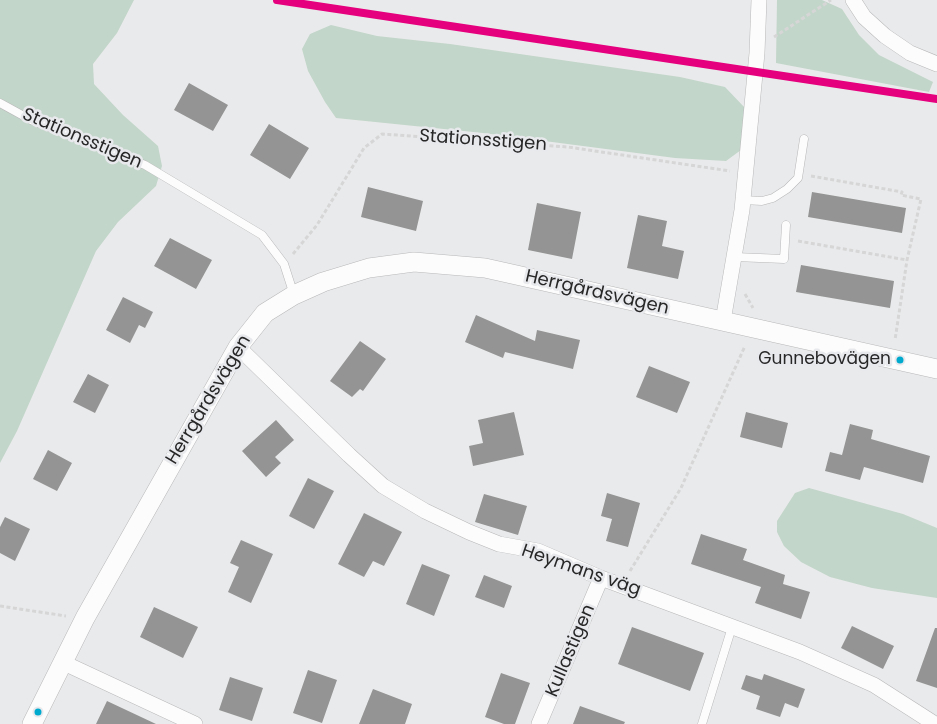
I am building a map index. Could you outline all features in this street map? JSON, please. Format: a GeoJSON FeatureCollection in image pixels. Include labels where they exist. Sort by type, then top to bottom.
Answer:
{"type":"FeatureCollection","features":[{"type":"Feature","properties":{"kind":"street"},"geometry":{"type":"LineString","coordinates":[[723,321],[743,200],[757,53],[759,0]]}},
{"type":"Feature","properties":{"kind":"street"},"geometry":{"type":"LineString","coordinates":[[853,0],[864,17],[884,36],[910,53],[937,64]]}},
{"type":"Feature","properties":{"kind":"street","name":"Herrgårdsvägen"},"geometry":{"type":"LineString","coordinates":[[32,724],[85,618],[238,347],[265,313],[294,295],[323,282],[369,268],[414,262],[485,268],[937,369]]}},
{"type":"Feature","properties":{"kind":"street","name":"Heymans väg"},"geometry":{"type":"LineString","coordinates":[[238,347],[349,456],[383,486],[469,532],[499,544],[538,551],[601,578],[622,584],[732,628],[800,652],[874,685],[935,724]]}},
{"type":"Feature","properties":{"kind":"street","name":"Kullastigen"},"geometry":{"type":"LineString","coordinates":[[540,724],[601,578]]}},
{"type":"Feature","properties":{"kind":"street"},"geometry":{"type":"LineString","coordinates":[[64,663],[195,724]]}},
{"type":"Feature","properties":{"kind":"lane","name":"Stationsstigen"},"geometry":{"type":"LineString","coordinates":[[0,103],[31,120],[145,165],[262,235],[284,264],[294,295]]}},
{"type":"Feature","properties":{"kind":"lane"},"geometry":{"type":"LineString","coordinates":[[743,200],[762,201],[773,198],[787,189],[798,178],[804,139]]}},
{"type":"Feature","properties":{"kind":"lane"},"geometry":{"type":"LineString","coordinates":[[735,257],[784,259],[786,225]]}},
{"type":"Feature","properties":{"kind":"lane"},"geometry":{"type":"LineString","coordinates":[[702,724],[732,628]]}},
{"type":"Feature","properties":{"kind":"path","name":"Stationsstigen"},"geometry":{"type":"LineString","coordinates":[[284,264],[317,225],[364,148],[382,134],[568,147],[746,173]]}},
{"type":"Feature","properties":{"kind":"path"},"geometry":{"type":"LineString","coordinates":[[798,174],[902,192],[901,195],[920,199],[907,260],[894,342]]}},
{"type":"Feature","properties":{"kind":"path"},"geometry":{"type":"LineString","coordinates":[[785,241],[798,241],[907,260]]}},
{"type":"Feature","properties":{"kind":"path"},"geometry":{"type":"LineString","coordinates":[[622,584],[681,488],[747,342],[738,340]]}},
{"type":"Feature","properties":{"kind":"path"},"geometry":{"type":"LineString","coordinates":[[0,606],[85,618]]}},
{"type":"Feature","properties":{"kind":"green space"},"geometry":{"type":"Polygon","coordinates":[[[0,0],[134,0],[117,33],[93,64],[94,84],[123,115],[158,146],[162,166],[156,186],[118,222],[96,251],[17,431],[0,463],[0,0]]]}},
{"type":"Feature","properties":{"kind":"green space"},"geometry":{"type":"Polygon","coordinates":[[[777,0],[822,0],[842,9],[859,35],[879,55],[933,82],[929,92],[776,63],[777,0]]]}},
{"type":"Feature","properties":{"kind":"green space"},"geometry":{"type":"Polygon","coordinates":[[[331,25],[377,36],[450,44],[680,77],[725,87],[746,109],[741,150],[726,161],[675,158],[483,133],[336,118],[308,71],[302,49],[310,34],[331,25]]]}},
{"type":"Feature","properties":{"kind":"green space"},"geometry":{"type":"Polygon","coordinates":[[[809,488],[903,514],[937,528],[937,598],[872,588],[830,577],[801,562],[784,546],[777,532],[777,521],[795,493],[809,488]]]}},
{"type":"Feature","properties":{"kind":"building"},"geometry":{"type":"Polygon","coordinates":[[[189,83],[228,105],[213,131],[174,110],[189,83]]]}},
{"type":"Feature","properties":{"kind":"building"},"geometry":{"type":"Polygon","coordinates":[[[269,124],[309,148],[290,179],[250,155],[269,124]]]}},
{"type":"Feature","properties":{"kind":"building"},"geometry":{"type":"Polygon","coordinates":[[[368,187],[423,201],[416,231],[361,217],[368,187]]]}},
{"type":"Feature","properties":{"kind":"building"},"geometry":{"type":"Polygon","coordinates":[[[812,192],[906,208],[902,233],[808,217],[812,192]]]}},
{"type":"Feature","properties":{"kind":"building"},"geometry":{"type":"Polygon","coordinates":[[[537,203],[581,212],[572,259],[528,250],[537,203]]]}},
{"type":"Feature","properties":{"kind":"building"},"geometry":{"type":"Polygon","coordinates":[[[638,215],[667,221],[662,246],[684,251],[678,279],[627,268],[638,215]]]}},
{"type":"Feature","properties":{"kind":"building"},"geometry":{"type":"Polygon","coordinates":[[[170,238],[212,260],[196,289],[154,266],[170,238]]]}},
{"type":"Feature","properties":{"kind":"building"},"geometry":{"type":"Polygon","coordinates":[[[801,265],[894,281],[890,308],[796,292],[801,265]]]}},
{"type":"Feature","properties":{"kind":"building"},"geometry":{"type":"Polygon","coordinates":[[[123,297],[153,312],[145,328],[139,325],[130,343],[106,330],[123,297]]]}},
{"type":"Feature","properties":{"kind":"building"},"geometry":{"type":"Polygon","coordinates":[[[476,315],[535,341],[537,330],[580,340],[573,369],[505,352],[503,358],[465,342],[476,315]]]}},
{"type":"Feature","properties":{"kind":"building"},"geometry":{"type":"Polygon","coordinates":[[[360,341],[386,359],[363,391],[360,389],[352,397],[330,381],[360,341]]]}},
{"type":"Feature","properties":{"kind":"building"},"geometry":{"type":"Polygon","coordinates":[[[649,366],[690,382],[677,413],[636,397],[649,366]]]}},
{"type":"Feature","properties":{"kind":"building"},"geometry":{"type":"Polygon","coordinates":[[[88,374],[109,385],[95,413],[73,402],[88,374]]]}},
{"type":"Feature","properties":{"kind":"building"},"geometry":{"type":"Polygon","coordinates":[[[514,412],[524,455],[473,466],[469,446],[483,443],[478,420],[514,412]]]}},
{"type":"Feature","properties":{"kind":"building"},"geometry":{"type":"Polygon","coordinates":[[[746,412],[788,423],[782,448],[740,437],[746,412]]]}},
{"type":"Feature","properties":{"kind":"building"},"geometry":{"type":"Polygon","coordinates":[[[276,420],[294,440],[275,457],[281,463],[266,477],[242,451],[276,420]]]}},
{"type":"Feature","properties":{"kind":"building"},"geometry":{"type":"Polygon","coordinates":[[[850,424],[873,430],[871,439],[930,456],[923,483],[864,467],[860,480],[825,471],[830,452],[842,455],[850,424]]]}},
{"type":"Feature","properties":{"kind":"building"},"geometry":{"type":"Polygon","coordinates":[[[48,450],[72,463],[57,491],[33,479],[48,450]]]}},
{"type":"Feature","properties":{"kind":"building"},"geometry":{"type":"Polygon","coordinates":[[[308,478],[334,491],[314,529],[289,516],[308,478]]]}},
{"type":"Feature","properties":{"kind":"building"},"geometry":{"type":"Polygon","coordinates":[[[607,493],[640,503],[628,547],[606,541],[612,519],[601,516],[607,493]]]}},
{"type":"Feature","properties":{"kind":"building"},"geometry":{"type":"Polygon","coordinates":[[[484,494],[527,506],[518,535],[475,522],[484,494]]]}},
{"type":"Feature","properties":{"kind":"building"},"geometry":{"type":"Polygon","coordinates":[[[364,513],[402,532],[384,566],[373,561],[364,577],[338,564],[364,513]]]}},
{"type":"Feature","properties":{"kind":"building"},"geometry":{"type":"Polygon","coordinates":[[[5,517],[30,529],[15,561],[0,553],[0,527],[5,517]]]}},
{"type":"Feature","properties":{"kind":"building"},"geometry":{"type":"Polygon","coordinates":[[[701,534],[747,549],[743,560],[785,575],[783,584],[810,592],[801,619],[755,603],[761,587],[691,564],[701,534]]]}},
{"type":"Feature","properties":{"kind":"building"},"geometry":{"type":"Polygon","coordinates":[[[241,540],[273,554],[251,603],[228,592],[239,567],[230,563],[241,540]]]}},
{"type":"Feature","properties":{"kind":"building"},"geometry":{"type":"Polygon","coordinates":[[[422,564],[450,575],[434,616],[406,604],[422,564]]]}},
{"type":"Feature","properties":{"kind":"building"},"geometry":{"type":"Polygon","coordinates":[[[484,575],[512,586],[504,608],[475,597],[484,575]]]}},
{"type":"Feature","properties":{"kind":"building"},"geometry":{"type":"Polygon","coordinates":[[[154,607],[198,627],[183,658],[140,637],[154,607]]]}},
{"type":"Feature","properties":{"kind":"building"},"geometry":{"type":"Polygon","coordinates":[[[852,626],[894,646],[883,669],[841,648],[852,626]]]}},
{"type":"Feature","properties":{"kind":"building"},"geometry":{"type":"Polygon","coordinates":[[[632,627],[704,653],[690,691],[618,664],[632,627]]]}},
{"type":"Feature","properties":{"kind":"building"},"geometry":{"type":"Polygon","coordinates":[[[935,628],[937,628],[937,688],[916,681],[935,628]]]}},
{"type":"Feature","properties":{"kind":"building"},"geometry":{"type":"Polygon","coordinates":[[[308,670],[337,680],[322,723],[293,713],[308,670]]]}},
{"type":"Feature","properties":{"kind":"building"},"geometry":{"type":"Polygon","coordinates":[[[501,673],[530,683],[515,724],[504,724],[485,717],[501,673]]]}},
{"type":"Feature","properties":{"kind":"building"},"geometry":{"type":"Polygon","coordinates":[[[764,674],[805,689],[798,708],[785,703],[780,717],[756,709],[760,696],[741,689],[746,675],[762,680],[764,674]]]}},
{"type":"Feature","properties":{"kind":"building"},"geometry":{"type":"Polygon","coordinates":[[[230,677],[263,688],[252,721],[219,710],[230,677]]]}},
{"type":"Feature","properties":{"kind":"building"},"geometry":{"type":"Polygon","coordinates":[[[373,689],[412,704],[405,724],[359,724],[373,689]]]}},
{"type":"Feature","properties":{"kind":"building"},"geometry":{"type":"Polygon","coordinates":[[[107,701],[156,724],[96,724],[107,701]]]}},
{"type":"Feature","properties":{"kind":"building"},"geometry":{"type":"Polygon","coordinates":[[[580,706],[625,722],[624,724],[573,724],[580,706]]]}},
{"type":"Feature","properties":{"kind":"transit line"},"geometry":{"type":"LineString","coordinates":[[277,0],[937,99]]}},
{"type":"Feature","properties":{"kind":"place","name":"Gunnebovägen"},"geometry":{"type":"Point","coordinates":[900,360]}}]}
